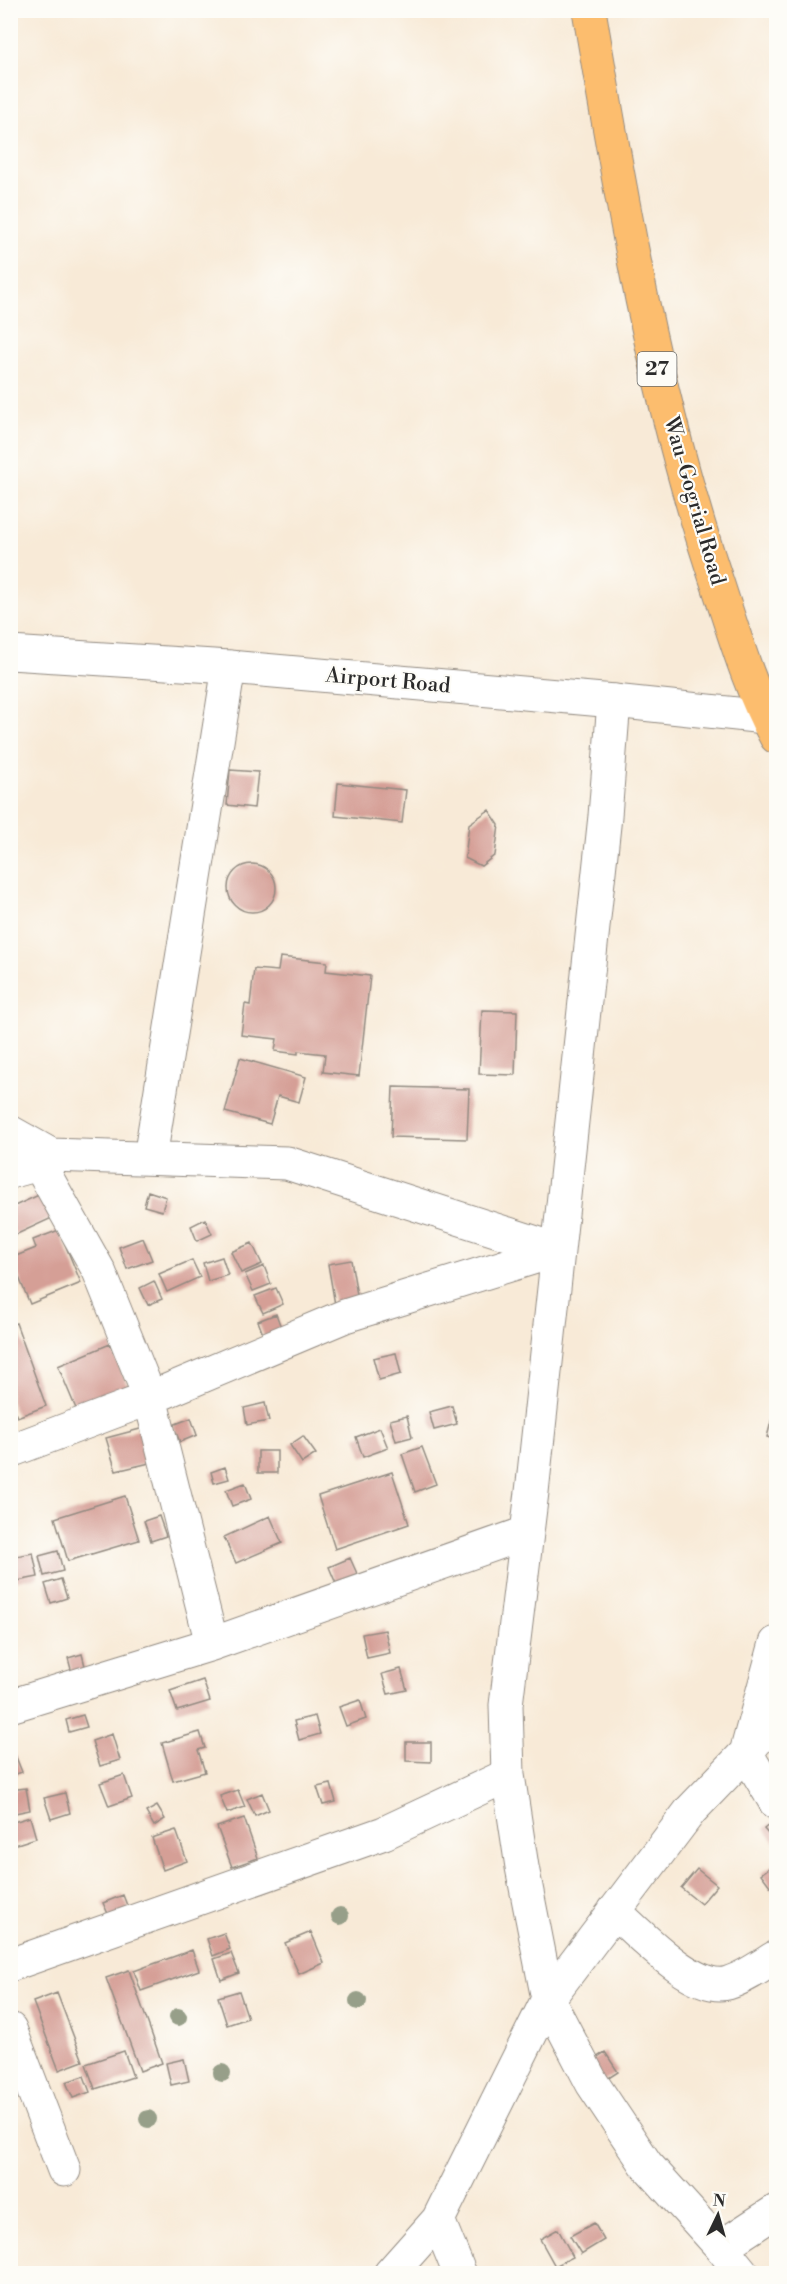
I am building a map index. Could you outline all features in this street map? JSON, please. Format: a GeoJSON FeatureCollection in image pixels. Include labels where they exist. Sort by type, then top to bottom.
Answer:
{"type":"FeatureCollection","features":[{"type":"Feature","properties":{"kind":"main road","name":"Wau-Gogrial Road"},"geometry":{"type":"LineString","coordinates":[[589,10],[651,347],[693,510],[753,689],[771,727]]}},
{"type":"Feature","properties":{"kind":"street","name":"Airport Road"},"geometry":{"type":"LineString","coordinates":[[10,653],[229,668],[614,701],[771,727]]}},
{"type":"Feature","properties":{"kind":"street"},"geometry":{"type":"LineString","coordinates":[[150,1158],[229,668]]}},
{"type":"Feature","properties":{"kind":"street"},"geometry":{"type":"LineString","coordinates":[[614,701],[605,816],[506,1705],[508,1775],[522,1867],[548,1999],[592,2083],[646,2164],[722,2247],[743,2274]]}},
{"type":"Feature","properties":{"kind":"street"},"geometry":{"type":"LineString","coordinates":[[10,1132],[34,1164],[99,1271],[150,1398],[212,1644]]}},
{"type":"Feature","properties":{"kind":"street"},"geometry":{"type":"LineString","coordinates":[[34,1164],[150,1158],[287,1163],[558,1250]]}},
{"type":"Feature","properties":{"kind":"street"},"geometry":{"type":"LineString","coordinates":[[10,1451],[150,1398],[345,1316],[558,1250]]}},
{"type":"Feature","properties":{"kind":"street"},"geometry":{"type":"LineString","coordinates":[[10,1706],[212,1644],[526,1533]]}},
{"type":"Feature","properties":{"kind":"street"},"geometry":{"type":"LineString","coordinates":[[777,1644],[746,1753],[777,1803]]}},
{"type":"Feature","properties":{"kind":"street"},"geometry":{"type":"LineString","coordinates":[[390,2274],[438,2220],[548,1999],[691,1810],[746,1753],[777,1716]]}},
{"type":"Feature","properties":{"kind":"street"},"geometry":{"type":"LineString","coordinates":[[10,1965],[384,1833],[508,1775]]}},
{"type":"Feature","properties":{"kind":"street"},"geometry":{"type":"LineString","coordinates":[[614,1911],[685,1973],[708,1983],[725,1984],[745,1976],[777,1957]]}},
{"type":"Feature","properties":{"kind":"street"},"geometry":{"type":"LineString","coordinates":[[10,2029],[64,2170]]}},
{"type":"Feature","properties":{"kind":"street"},"geometry":{"type":"LineString","coordinates":[[722,2247],[777,2211]]}},
{"type":"Feature","properties":{"kind":"street"},"geometry":{"type":"LineString","coordinates":[[438,2220],[460,2274]]}},
{"type":"Feature","properties":{"kind":"building"},"geometry":{"type":"Polygon","coordinates":[[[230,770],[258,772],[254,808],[227,805],[230,770]]]}},
{"type":"Feature","properties":{"kind":"building"},"geometry":{"type":"Polygon","coordinates":[[[338,783],[406,790],[402,823],[335,816],[338,783]]]}},
{"type":"Feature","properties":{"kind":"building"},"geometry":{"type":"Polygon","coordinates":[[[489,810],[499,825],[495,855],[481,866],[465,858],[469,824],[489,810]]]}},
{"type":"Feature","properties":{"kind":"building"},"geometry":{"type":"Polygon","coordinates":[[[247,864],[257,864],[272,874],[276,888],[275,897],[266,908],[257,912],[247,912],[232,902],[228,893],[228,883],[238,868],[247,864]]]}},
{"type":"Feature","properties":{"kind":"building"},"geometry":{"type":"Polygon","coordinates":[[[280,957],[327,962],[326,971],[370,976],[359,1076],[323,1072],[325,1054],[275,1051],[277,1039],[241,1035],[245,1004],[250,1005],[254,969],[278,971],[280,957]]]}},
{"type":"Feature","properties":{"kind":"building"},"geometry":{"type":"Polygon","coordinates":[[[482,1010],[517,1011],[515,1075],[479,1074],[482,1010]]]}},
{"type":"Feature","properties":{"kind":"building"},"geometry":{"type":"Polygon","coordinates":[[[240,1058],[306,1077],[299,1102],[278,1096],[270,1124],[225,1112],[240,1058]]]}},
{"type":"Feature","properties":{"kind":"building"},"geometry":{"type":"Polygon","coordinates":[[[393,1087],[469,1089],[467,1139],[391,1137],[393,1087]]]}},
{"type":"Feature","properties":{"kind":"building"},"geometry":{"type":"Polygon","coordinates":[[[148,1191],[166,1197],[162,1211],[144,1206],[148,1191]]]}},
{"type":"Feature","properties":{"kind":"building"},"geometry":{"type":"Polygon","coordinates":[[[41,1194],[52,1218],[15,1235],[10,1226],[10,1208],[41,1194]]]}},
{"type":"Feature","properties":{"kind":"building"},"geometry":{"type":"Polygon","coordinates":[[[205,1219],[212,1234],[197,1241],[191,1226],[205,1219]]]}},
{"type":"Feature","properties":{"kind":"building"},"geometry":{"type":"Polygon","coordinates":[[[59,1230],[81,1283],[30,1304],[11,1258],[36,1248],[33,1240],[59,1230]]]}},
{"type":"Feature","properties":{"kind":"building"},"geometry":{"type":"Polygon","coordinates":[[[143,1238],[152,1260],[127,1269],[119,1247],[143,1238]]]}},
{"type":"Feature","properties":{"kind":"building"},"geometry":{"type":"Polygon","coordinates":[[[252,1243],[262,1264],[241,1273],[231,1252],[252,1243]]]}},
{"type":"Feature","properties":{"kind":"building"},"geometry":{"type":"Polygon","coordinates":[[[222,1257],[228,1275],[208,1281],[203,1263],[222,1257]]]}},
{"type":"Feature","properties":{"kind":"building"},"geometry":{"type":"Polygon","coordinates":[[[192,1260],[200,1277],[167,1292],[159,1274],[192,1260]]]}},
{"type":"Feature","properties":{"kind":"building"},"geometry":{"type":"Polygon","coordinates":[[[351,1260],[358,1301],[335,1305],[328,1264],[351,1260]]]}},
{"type":"Feature","properties":{"kind":"building"},"geometry":{"type":"Polygon","coordinates":[[[264,1266],[271,1284],[253,1291],[245,1274],[264,1266]]]}},
{"type":"Feature","properties":{"kind":"building"},"geometry":{"type":"Polygon","coordinates":[[[154,1281],[162,1299],[148,1305],[140,1288],[154,1281]]]}},
{"type":"Feature","properties":{"kind":"building"},"geometry":{"type":"Polygon","coordinates":[[[276,1288],[283,1304],[263,1313],[255,1296],[276,1288]]]}},
{"type":"Feature","properties":{"kind":"building"},"geometry":{"type":"Polygon","coordinates":[[[276,1314],[282,1330],[264,1337],[258,1321],[276,1314]]]}},
{"type":"Feature","properties":{"kind":"building"},"geometry":{"type":"Polygon","coordinates":[[[16,1323],[46,1406],[17,1417],[10,1401],[10,1325],[16,1323]]]}},
{"type":"Feature","properties":{"kind":"building"},"geometry":{"type":"Polygon","coordinates":[[[110,1344],[129,1388],[77,1411],[58,1366],[110,1344]]]}},
{"type":"Feature","properties":{"kind":"building"},"geometry":{"type":"Polygon","coordinates":[[[396,1353],[401,1374],[379,1380],[373,1358],[396,1353]]]}},
{"type":"Feature","properties":{"kind":"building"},"geometry":{"type":"Polygon","coordinates":[[[265,1403],[269,1421],[247,1425],[244,1408],[265,1403]]]}},
{"type":"Feature","properties":{"kind":"building"},"geometry":{"type":"Polygon","coordinates":[[[776,1403],[776,1440],[767,1437],[776,1403]]]}},
{"type":"Feature","properties":{"kind":"building"},"geometry":{"type":"Polygon","coordinates":[[[452,1406],[457,1424],[434,1430],[429,1412],[452,1406]]]}},
{"type":"Feature","properties":{"kind":"building"},"geometry":{"type":"Polygon","coordinates":[[[407,1416],[412,1437],[396,1441],[390,1420],[407,1416]]]}},
{"type":"Feature","properties":{"kind":"building"},"geometry":{"type":"Polygon","coordinates":[[[191,1418],[197,1435],[180,1442],[173,1425],[191,1418]]]}},
{"type":"Feature","properties":{"kind":"building"},"geometry":{"type":"Polygon","coordinates":[[[144,1428],[154,1462],[116,1471],[106,1438],[144,1428]]]}},
{"type":"Feature","properties":{"kind":"building"},"geometry":{"type":"Polygon","coordinates":[[[380,1428],[388,1448],[363,1457],[356,1437],[380,1428]]]}},
{"type":"Feature","properties":{"kind":"building"},"geometry":{"type":"Polygon","coordinates":[[[303,1436],[316,1454],[302,1463],[290,1445],[303,1436]]]}},
{"type":"Feature","properties":{"kind":"building"},"geometry":{"type":"Polygon","coordinates":[[[422,1447],[436,1484],[415,1492],[402,1454],[422,1447]]]}},
{"type":"Feature","properties":{"kind":"building"},"geometry":{"type":"Polygon","coordinates":[[[258,1451],[277,1451],[277,1473],[258,1473],[258,1451]]]}},
{"type":"Feature","properties":{"kind":"building"},"geometry":{"type":"Polygon","coordinates":[[[225,1467],[229,1479],[214,1483],[211,1472],[225,1467]]]}},
{"type":"Feature","properties":{"kind":"building"},"geometry":{"type":"Polygon","coordinates":[[[392,1472],[409,1524],[335,1549],[318,1496],[392,1472]]]}},
{"type":"Feature","properties":{"kind":"building"},"geometry":{"type":"Polygon","coordinates":[[[245,1483],[251,1499],[232,1506],[226,1490],[245,1483]]]}},
{"type":"Feature","properties":{"kind":"building"},"geometry":{"type":"Polygon","coordinates":[[[125,1496],[139,1540],[68,1561],[55,1518],[125,1496]]]}},
{"type":"Feature","properties":{"kind":"building"},"geometry":{"type":"Polygon","coordinates":[[[159,1516],[166,1536],[151,1541],[144,1521],[159,1516]]]}},
{"type":"Feature","properties":{"kind":"building"},"geometry":{"type":"Polygon","coordinates":[[[270,1516],[282,1543],[236,1563],[224,1537],[270,1516]]]}},
{"type":"Feature","properties":{"kind":"building"},"geometry":{"type":"Polygon","coordinates":[[[58,1551],[63,1571],[44,1576],[39,1556],[58,1551]]]}},
{"type":"Feature","properties":{"kind":"building"},"geometry":{"type":"Polygon","coordinates":[[[33,1553],[38,1577],[12,1582],[10,1557],[33,1553]]]}},
{"type":"Feature","properties":{"kind":"building"},"geometry":{"type":"Polygon","coordinates":[[[350,1558],[359,1578],[337,1586],[329,1567],[350,1558]]]}},
{"type":"Feature","properties":{"kind":"building"},"geometry":{"type":"Polygon","coordinates":[[[61,1579],[67,1598],[51,1603],[45,1584],[61,1579]]]}},
{"type":"Feature","properties":{"kind":"building"},"geometry":{"type":"Polygon","coordinates":[[[385,1630],[390,1653],[367,1658],[362,1634],[385,1630]]]}},
{"type":"Feature","properties":{"kind":"building"},"geometry":{"type":"Polygon","coordinates":[[[82,1654],[86,1670],[72,1673],[68,1658],[82,1654]]]}},
{"type":"Feature","properties":{"kind":"building"},"geometry":{"type":"Polygon","coordinates":[[[401,1669],[407,1690],[388,1694],[382,1674],[401,1669]]]}},
{"type":"Feature","properties":{"kind":"building"},"geometry":{"type":"Polygon","coordinates":[[[203,1680],[210,1701],[177,1711],[170,1691],[203,1680]]]}},
{"type":"Feature","properties":{"kind":"building"},"geometry":{"type":"Polygon","coordinates":[[[360,1700],[366,1719],[346,1726],[339,1707],[360,1700]]]}},
{"type":"Feature","properties":{"kind":"building"},"geometry":{"type":"Polygon","coordinates":[[[83,1715],[87,1727],[69,1732],[66,1720],[83,1715]]]}},
{"type":"Feature","properties":{"kind":"building"},"geometry":{"type":"Polygon","coordinates":[[[315,1716],[320,1734],[299,1740],[294,1721],[315,1716]]]}},
{"type":"Feature","properties":{"kind":"building"},"geometry":{"type":"Polygon","coordinates":[[[200,1732],[205,1748],[198,1750],[205,1772],[173,1781],[162,1743],[200,1732]]]}},
{"type":"Feature","properties":{"kind":"building"},"geometry":{"type":"Polygon","coordinates":[[[112,1734],[120,1760],[100,1766],[92,1741],[112,1734]]]}},
{"type":"Feature","properties":{"kind":"building"},"geometry":{"type":"Polygon","coordinates":[[[406,1742],[431,1742],[431,1762],[406,1761],[406,1742]]]}},
{"type":"Feature","properties":{"kind":"building"},"geometry":{"type":"Polygon","coordinates":[[[14,1752],[22,1772],[10,1776],[10,1753],[14,1752]]]}},
{"type":"Feature","properties":{"kind":"building"},"geometry":{"type":"Polygon","coordinates":[[[124,1775],[132,1798],[109,1806],[100,1783],[124,1775]]]}},
{"type":"Feature","properties":{"kind":"building"},"geometry":{"type":"Polygon","coordinates":[[[331,1784],[336,1802],[323,1805],[317,1787],[331,1784]]]}},
{"type":"Feature","properties":{"kind":"building"},"geometry":{"type":"Polygon","coordinates":[[[26,1788],[30,1810],[10,1814],[10,1790],[26,1788]]]}},
{"type":"Feature","properties":{"kind":"building"},"geometry":{"type":"Polygon","coordinates":[[[238,1790],[245,1807],[227,1813],[220,1796],[238,1790]]]}},
{"type":"Feature","properties":{"kind":"building"},"geometry":{"type":"Polygon","coordinates":[[[65,1793],[70,1813],[51,1819],[44,1798],[65,1793]]]}},
{"type":"Feature","properties":{"kind":"building"},"geometry":{"type":"Polygon","coordinates":[[[262,1793],[269,1810],[255,1816],[247,1799],[262,1793]]]}},
{"type":"Feature","properties":{"kind":"building"},"geometry":{"type":"Polygon","coordinates":[[[157,1806],[165,1819],[154,1826],[146,1812],[157,1806]]]}},
{"type":"Feature","properties":{"kind":"building"},"geometry":{"type":"Polygon","coordinates":[[[30,1817],[36,1838],[14,1845],[10,1835],[10,1823],[30,1817]]]}},
{"type":"Feature","properties":{"kind":"building"},"geometry":{"type":"Polygon","coordinates":[[[244,1818],[258,1858],[232,1867],[217,1827],[244,1818]]]}},
{"type":"Feature","properties":{"kind":"building"},"geometry":{"type":"Polygon","coordinates":[[[771,1823],[776,1829],[776,1843],[764,1829],[771,1823]]]}},
{"type":"Feature","properties":{"kind":"building"},"geometry":{"type":"Polygon","coordinates":[[[176,1830],[187,1861],[163,1870],[152,1838],[176,1830]]]}},
{"type":"Feature","properties":{"kind":"building"},"geometry":{"type":"Polygon","coordinates":[[[776,1863],[776,1894],[761,1874],[776,1863]]]}},
{"type":"Feature","properties":{"kind":"building"},"geometry":{"type":"Polygon","coordinates":[[[697,1869],[717,1885],[701,1904],[681,1888],[697,1869]]]}},
{"type":"Feature","properties":{"kind":"building"},"geometry":{"type":"Polygon","coordinates":[[[123,1895],[130,1913],[111,1920],[103,1903],[123,1895]]]}},
{"type":"Feature","properties":{"kind":"building"},"geometry":{"type":"Polygon","coordinates":[[[311,1932],[324,1963],[299,1974],[285,1943],[311,1932]]]}},
{"type":"Feature","properties":{"kind":"building"},"geometry":{"type":"Polygon","coordinates":[[[224,1933],[230,1949],[213,1956],[207,1939],[224,1933]]]}},
{"type":"Feature","properties":{"kind":"building"},"geometry":{"type":"Polygon","coordinates":[[[192,1950],[199,1970],[141,1991],[134,1971],[192,1950]]]}},
{"type":"Feature","properties":{"kind":"building"},"geometry":{"type":"Polygon","coordinates":[[[231,1953],[239,1973],[221,1980],[214,1959],[231,1953]]]}},
{"type":"Feature","properties":{"kind":"building"},"geometry":{"type":"Polygon","coordinates":[[[129,1970],[162,2063],[140,2071],[106,1978],[129,1970]]]}},
{"type":"Feature","properties":{"kind":"building"},"geometry":{"type":"Polygon","coordinates":[[[239,1991],[248,2018],[227,2025],[218,1997],[239,1991]]]}},
{"type":"Feature","properties":{"kind":"building"},"geometry":{"type":"Polygon","coordinates":[[[57,1993],[83,2061],[59,2070],[33,2002],[57,1993]]]}},
{"type":"Feature","properties":{"kind":"building"},"geometry":{"type":"Polygon","coordinates":[[[124,2051],[133,2077],[95,2089],[86,2064],[124,2051]]]}},
{"type":"Feature","properties":{"kind":"building"},"geometry":{"type":"Polygon","coordinates":[[[605,2052],[618,2072],[601,2083],[588,2063],[605,2052]]]}},
{"type":"Feature","properties":{"kind":"building"},"geometry":{"type":"Polygon","coordinates":[[[184,2059],[189,2081],[171,2085],[166,2063],[184,2059]]]}},
{"type":"Feature","properties":{"kind":"building"},"geometry":{"type":"Polygon","coordinates":[[[84,2076],[90,2092],[73,2098],[66,2082],[84,2076]]]}},
{"type":"Feature","properties":{"kind":"building"},"geometry":{"type":"Polygon","coordinates":[[[594,2223],[604,2240],[581,2254],[570,2236],[594,2223]]]}},
{"type":"Feature","properties":{"kind":"building"},"geometry":{"type":"Polygon","coordinates":[[[558,2229],[573,2257],[555,2266],[540,2239],[558,2229]]]}}]}
